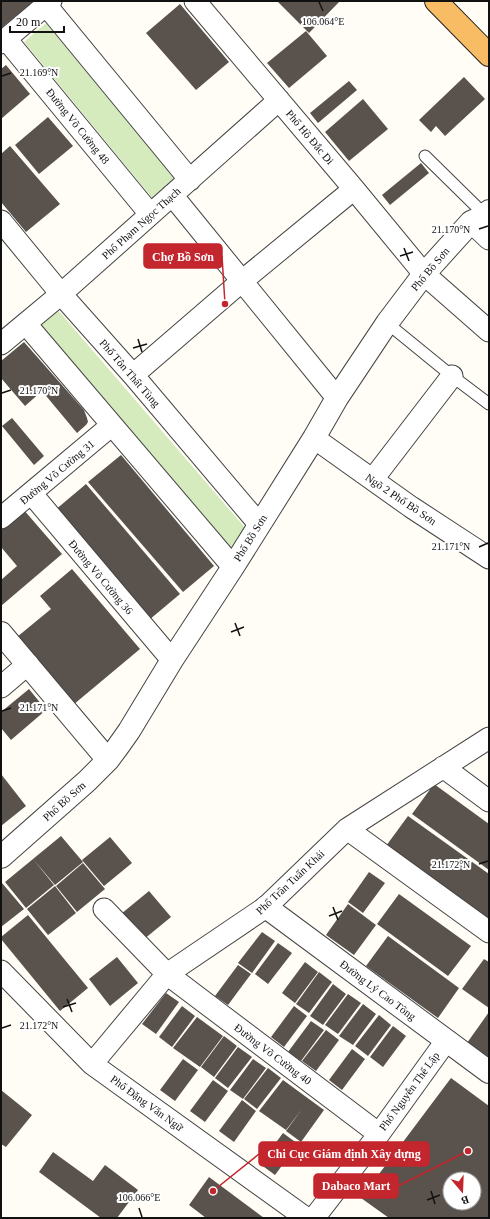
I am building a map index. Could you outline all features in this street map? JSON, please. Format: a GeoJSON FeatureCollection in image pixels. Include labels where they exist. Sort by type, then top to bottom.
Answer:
{"type":"FeatureCollection","features":[{"type":"Feature","properties":{"kind":"highway"},"geometry":{"type":"LineString","coordinates":[[436,1],[489,55]]}},
{"type":"Feature","properties":{"kind":"street","name":"Phố Hồ Đắc Di"},"geometry":{"type":"LineString","coordinates":[[195,1],[424,274],[489,331]]}},
{"type":"Feature","properties":{"kind":"street"},"geometry":{"type":"LineString","coordinates":[[4,41],[48,3],[190,180]]}},
{"type":"Feature","properties":{"kind":"street","name":"Đường Võ Cường 48"},"geometry":{"type":"LineString","coordinates":[[4,41],[150,214]]}},
{"type":"Feature","properties":{"kind":"street","name":"Phố Phạm Ngọc Thạch"},"geometry":{"type":"LineString","coordinates":[[1,344],[61,294],[278,100]]}},
{"type":"Feature","properties":{"kind":"street"},"geometry":{"type":"LineString","coordinates":[[133,375],[242,281],[354,189]]}},
{"type":"Feature","properties":{"kind":"street"},"geometry":{"type":"LineString","coordinates":[[172,195],[337,398]]}},
{"type":"Feature","properties":{"kind":"street"},"geometry":{"type":"LineString","coordinates":[[482,216],[489,239]]}},
{"type":"Feature","properties":{"kind":"street","name":"Phố Bồ Sơn"},"geometry":{"type":"LineString","coordinates":[[1,857],[77,790],[108,760],[129,731],[172,660],[233,567],[314,438],[337,398],[386,323],[424,274],[482,216]]}},
{"type":"Feature","properties":{"kind":"street","name":"Phố Tôn Thất Tùng"},"geometry":{"type":"LineString","coordinates":[[1,222],[259,524]]}},
{"type":"Feature","properties":{"kind":"street"},"geometry":{"type":"LineString","coordinates":[[26,324],[233,567]]}},
{"type":"Feature","properties":{"kind":"street"},"geometry":{"type":"LineString","coordinates":[[373,479],[452,376]]}},
{"type":"Feature","properties":{"kind":"street","name":"Đường Võ Cường 31"},"geometry":{"type":"LineString","coordinates":[[1,518],[112,425]]}},
{"type":"Feature","properties":{"kind":"street","name":"Ngõ 2 Phố Bồ Sơn"},"geometry":{"type":"LineString","coordinates":[[314,438],[411,507],[489,558]]}},
{"type":"Feature","properties":{"kind":"street","name":"Đường Võ Cường 36"},"geometry":{"type":"LineString","coordinates":[[31,493],[172,660]]}},
{"type":"Feature","properties":{"kind":"street"},"geometry":{"type":"LineString","coordinates":[[1,633],[108,760]]}},
{"type":"Feature","properties":{"kind":"street"},"geometry":{"type":"LineString","coordinates":[[1,687],[28,664]]}},
{"type":"Feature","properties":{"kind":"street","name":"Phố Trần Tuấn Khải"},"geometry":{"type":"LineString","coordinates":[[92,1064],[167,974],[266,907],[347,829],[489,738]]}},
{"type":"Feature","properties":{"kind":"street"},"geometry":{"type":"LineString","coordinates":[[443,767],[489,801]]}},
{"type":"Feature","properties":{"kind":"street"},"geometry":{"type":"LineString","coordinates":[[347,829],[489,932]]}},
{"type":"Feature","properties":{"kind":"street","name":"Đường Lý Cao Tông"},"geometry":{"type":"LineString","coordinates":[[266,907],[489,1072]]}},
{"type":"Feature","properties":{"kind":"street","name":"Đường Võ Cường 40"},"geometry":{"type":"LineString","coordinates":[[104,909],[167,974],[379,1134]]}},
{"type":"Feature","properties":{"kind":"street","name":"Phố Đặng Văn Ngữ"},"geometry":{"type":"LineString","coordinates":[[1,971],[92,1064],[306,1218]]}},
{"type":"Feature","properties":{"kind":"street","name":"Phố Nguyễn Thế Lập"},"geometry":{"type":"LineString","coordinates":[[314,1218],[379,1134],[446,1040]]}},
{"type":"Feature","properties":{"kind":"lane"},"geometry":{"type":"LineString","coordinates":[[425,156],[482,216]]}},
{"type":"Feature","properties":{"kind":"lane"},"geometry":{"type":"LineString","coordinates":[[386,323],[489,404]]}},
{"type":"Feature","properties":{"kind":"green space"},"geometry":{"type":"Polygon","coordinates":[[[46,23],[178,181],[154,200],[24,42],[46,23]]]}},
{"type":"Feature","properties":{"kind":"green space"},"geometry":{"type":"Polygon","coordinates":[[[57,309],[247,530],[231,551],[39,324],[57,309]]]}},
{"type":"Feature","properties":{"kind":"building"},"geometry":{"type":"Polygon","coordinates":[[[1,1],[34,1],[1,28],[1,1]]]}},
{"type":"Feature","properties":{"kind":"building"},"geometry":{"type":"Polygon","coordinates":[[[277,1],[340,1],[309,33],[277,1]]]}},
{"type":"Feature","properties":{"kind":"building"},"geometry":{"type":"Polygon","coordinates":[[[180,4],[229,62],[196,90],[146,33],[180,4]]]}},
{"type":"Feature","properties":{"kind":"building"},"geometry":{"type":"Polygon","coordinates":[[[306,31],[327,56],[289,88],[267,63],[306,31]]]}},
{"type":"Feature","properties":{"kind":"building"},"geometry":{"type":"Polygon","coordinates":[[[6,65],[30,94],[1,119],[1,69],[6,65]]]}},
{"type":"Feature","properties":{"kind":"building"},"geometry":{"type":"Polygon","coordinates":[[[464,77],[485,99],[445,136],[436,126],[431,132],[419,120],[464,77]]]}},
{"type":"Feature","properties":{"kind":"building"},"geometry":{"type":"Polygon","coordinates":[[[349,81],[357,90],[318,123],[310,113],[349,81]]]}},
{"type":"Feature","properties":{"kind":"building"},"geometry":{"type":"Polygon","coordinates":[[[363,99],[388,129],[349,161],[325,132],[363,99]]]}},
{"type":"Feature","properties":{"kind":"building"},"geometry":{"type":"Polygon","coordinates":[[[48,117],[73,146],[39,174],[15,145],[48,117]]]}},
{"type":"Feature","properties":{"kind":"building"},"geometry":{"type":"Polygon","coordinates":[[[10,146],[60,204],[26,232],[1,202],[1,154],[10,146]]]}},
{"type":"Feature","properties":{"kind":"building"},"geometry":{"type":"Polygon","coordinates":[[[421,163],[429,173],[390,205],[382,195],[421,163]]]}},
{"type":"Feature","properties":{"kind":"building"},"geometry":{"type":"Polygon","coordinates":[[[24,342],[84,410],[88,422],[77,433],[42,391],[25,406],[1,378],[1,361],[24,342]]]}},
{"type":"Feature","properties":{"kind":"building"},"geometry":{"type":"Polygon","coordinates":[[[12,418],[44,456],[34,465],[2,426],[12,418]]]}},
{"type":"Feature","properties":{"kind":"building"},"geometry":{"type":"Polygon","coordinates":[[[121,455],[214,566],[183,592],[88,482],[121,455]]]}},
{"type":"Feature","properties":{"kind":"building"},"geometry":{"type":"Polygon","coordinates":[[[86,484],[180,594],[149,620],[54,511],[86,484]]]}},
{"type":"Feature","properties":{"kind":"building"},"geometry":{"type":"Polygon","coordinates":[[[23,509],[62,554],[1,606],[1,580],[17,566],[1,547],[1,528],[23,509]]]}},
{"type":"Feature","properties":{"kind":"building"},"geometry":{"type":"Polygon","coordinates":[[[72,569],[140,649],[73,705],[17,637],[51,609],[40,596],[72,569]]]}},
{"type":"Feature","properties":{"kind":"building"},"geometry":{"type":"Polygon","coordinates":[[[29,689],[46,710],[11,740],[1,728],[1,712],[29,689]]]}},
{"type":"Feature","properties":{"kind":"building"},"geometry":{"type":"Polygon","coordinates":[[[1,774],[26,806],[1,826],[1,774]]]}},
{"type":"Feature","properties":{"kind":"building"},"geometry":{"type":"Polygon","coordinates":[[[434,784],[489,824],[489,870],[412,814],[434,784]]]}},
{"type":"Feature","properties":{"kind":"building"},"geometry":{"type":"Polygon","coordinates":[[[408,816],[489,874],[489,920],[386,846],[408,816]]]}},
{"type":"Feature","properties":{"kind":"building"},"geometry":{"type":"Polygon","coordinates":[[[61,836],[83,862],[55,885],[33,859],[61,836]]]}},
{"type":"Feature","properties":{"kind":"building"},"geometry":{"type":"Polygon","coordinates":[[[110,837],[132,863],[104,886],[82,860],[110,837]]]}},
{"type":"Feature","properties":{"kind":"building"},"geometry":{"type":"Polygon","coordinates":[[[33,859],[54,885],[26,908],[5,882],[33,859]]]}},
{"type":"Feature","properties":{"kind":"building"},"geometry":{"type":"Polygon","coordinates":[[[83,863],[105,889],[77,912],[56,886],[83,863]]]}},
{"type":"Feature","properties":{"kind":"building"},"geometry":{"type":"Polygon","coordinates":[[[369,872],[385,883],[363,913],[348,902],[369,872]]]}},
{"type":"Feature","properties":{"kind":"building"},"geometry":{"type":"Polygon","coordinates":[[[1,883],[24,909],[1,927],[1,883]]]}},
{"type":"Feature","properties":{"kind":"building"},"geometry":{"type":"Polygon","coordinates":[[[55,886],[76,913],[48,935],[27,909],[55,886]]]}},
{"type":"Feature","properties":{"kind":"building"},"geometry":{"type":"Polygon","coordinates":[[[149,891],[171,917],[143,940],[121,914],[149,891]]]}},
{"type":"Feature","properties":{"kind":"building"},"geometry":{"type":"Polygon","coordinates":[[[399,894],[471,946],[448,976],[377,924],[399,894]]]}},
{"type":"Feature","properties":{"kind":"building"},"geometry":{"type":"Polygon","coordinates":[[[348,904],[376,925],[354,955],[326,935],[348,904]]]}},
{"type":"Feature","properties":{"kind":"building"},"geometry":{"type":"Polygon","coordinates":[[[28,915],[88,988],[60,1011],[1,939],[1,937],[28,915]]]}},
{"type":"Feature","properties":{"kind":"building"},"geometry":{"type":"Polygon","coordinates":[[[262,932],[275,941],[252,973],[238,963],[262,932]]]}},
{"type":"Feature","properties":{"kind":"building"},"geometry":{"type":"Polygon","coordinates":[[[388,936],[459,988],[438,1018],[366,966],[388,936]]]}},
{"type":"Feature","properties":{"kind":"building"},"geometry":{"type":"Polygon","coordinates":[[[278,943],[292,953],[268,984],[255,974],[278,943]]]}},
{"type":"Feature","properties":{"kind":"building"},"geometry":{"type":"Polygon","coordinates":[[[117,957],[138,983],[110,1006],[89,979],[117,957]]]}},
{"type":"Feature","properties":{"kind":"building"},"geometry":{"type":"Polygon","coordinates":[[[484,959],[489,962],[489,1008],[462,989],[484,959]]]}},
{"type":"Feature","properties":{"kind":"building"},"geometry":{"type":"Polygon","coordinates":[[[305,962],[318,972],[295,1003],[282,993],[305,962]]]}},
{"type":"Feature","properties":{"kind":"building"},"geometry":{"type":"Polygon","coordinates":[[[238,965],[251,974],[228,1005],[215,996],[238,965]]]}},
{"type":"Feature","properties":{"kind":"building"},"geometry":{"type":"Polygon","coordinates":[[[319,972],[332,982],[309,1013],[296,1004],[319,972]]]}},
{"type":"Feature","properties":{"kind":"building"},"geometry":{"type":"Polygon","coordinates":[[[333,984],[346,994],[323,1025],[310,1016],[333,984]]]}},
{"type":"Feature","properties":{"kind":"building"},"geometry":{"type":"Polygon","coordinates":[[[166,993],[179,1002],[156,1034],[142,1024],[166,993]]]}},
{"type":"Feature","properties":{"kind":"building"},"geometry":{"type":"Polygon","coordinates":[[[348,994],[361,1003],[338,1034],[325,1025],[348,994]]]}},
{"type":"Feature","properties":{"kind":"building"},"geometry":{"type":"Polygon","coordinates":[[[363,1004],[376,1014],[353,1045],[339,1036],[363,1004]]]}},
{"type":"Feature","properties":{"kind":"building"},"geometry":{"type":"Polygon","coordinates":[[[182,1006],[195,1016],[172,1047],[159,1037],[182,1006]]]}},
{"type":"Feature","properties":{"kind":"building"},"geometry":{"type":"Polygon","coordinates":[[[294,1006],[307,1016],[284,1047],[271,1037],[294,1006]]]}},
{"type":"Feature","properties":{"kind":"building"},"geometry":{"type":"Polygon","coordinates":[[[489,1012],[489,1059],[467,1043],[489,1012]]]}},
{"type":"Feature","properties":{"kind":"building"},"geometry":{"type":"Polygon","coordinates":[[[379,1015],[391,1025],[368,1056],[355,1046],[379,1015]]]}},
{"type":"Feature","properties":{"kind":"building"},"geometry":{"type":"Polygon","coordinates":[[[197,1017],[223,1036],[200,1067],[173,1048],[197,1017]]]}},
{"type":"Feature","properties":{"kind":"building"},"geometry":{"type":"Polygon","coordinates":[[[311,1021],[324,1030],[301,1061],[288,1052],[311,1021]]]}},
{"type":"Feature","properties":{"kind":"building"},"geometry":{"type":"Polygon","coordinates":[[[393,1026],[406,1036],[383,1067],[370,1057],[393,1026]]]}},
{"type":"Feature","properties":{"kind":"building"},"geometry":{"type":"Polygon","coordinates":[[[326,1030],[339,1040],[316,1071],[302,1061],[326,1030]]]}},
{"type":"Feature","properties":{"kind":"building"},"geometry":{"type":"Polygon","coordinates":[[[224,1036],[237,1046],[214,1077],[201,1067],[224,1036]]]}},
{"type":"Feature","properties":{"kind":"building"},"geometry":{"type":"Polygon","coordinates":[[[238,1047],[252,1057],[228,1088],[215,1078],[238,1047]]]}},
{"type":"Feature","properties":{"kind":"building"},"geometry":{"type":"Polygon","coordinates":[[[352,1049],[365,1059],[342,1090],[329,1080],[352,1049]]]}},
{"type":"Feature","properties":{"kind":"building"},"geometry":{"type":"Polygon","coordinates":[[[183,1059],[198,1070],[175,1101],[160,1090],[183,1059]]]}},
{"type":"Feature","properties":{"kind":"building"},"geometry":{"type":"Polygon","coordinates":[[[253,1059],[266,1068],[243,1099],[230,1090],[253,1059]]]}},
{"type":"Feature","properties":{"kind":"building"},"geometry":{"type":"Polygon","coordinates":[[[268,1068],[281,1078],[257,1109],[244,1099],[268,1068]]]}},
{"type":"Feature","properties":{"kind":"building"},"geometry":{"type":"Polygon","coordinates":[[[451,1078],[489,1106],[489,1218],[389,1218],[361,1198],[451,1078]]]}},
{"type":"Feature","properties":{"kind":"building"},"geometry":{"type":"Polygon","coordinates":[[[213,1080],[228,1091],[205,1122],[190,1111],[213,1080]]]}},
{"type":"Feature","properties":{"kind":"building"},"geometry":{"type":"Polygon","coordinates":[[[283,1080],[324,1110],[301,1142],[286,1131],[302,1109],[286,1130],[259,1111],[283,1080]]]}},
{"type":"Feature","properties":{"kind":"building"},"geometry":{"type":"Polygon","coordinates":[[[1,1090],[32,1115],[6,1147],[1,1144],[1,1090]]]}},
{"type":"Feature","properties":{"kind":"building"},"geometry":{"type":"Polygon","coordinates":[[[242,1100],[256,1111],[234,1142],[219,1131],[242,1100]]]}},
{"type":"Feature","properties":{"kind":"building"},"geometry":{"type":"Polygon","coordinates":[[[283,1133],[298,1144],[275,1175],[260,1164],[283,1133]]]}},
{"type":"Feature","properties":{"kind":"building"},"geometry":{"type":"Polygon","coordinates":[[[53,1152],[93,1181],[105,1165],[138,1190],[117,1218],[101,1218],[39,1172],[53,1152]]]}},
{"type":"Feature","properties":{"kind":"building"},"geometry":{"type":"Polygon","coordinates":[[[209,1177],[264,1218],[206,1218],[189,1205],[209,1177]]]}},
{"type":"Feature","properties":{"kind":"place","name":"Chợ Bồ Sơn"},"geometry":{"type":"Point","coordinates":[225,304]}},
{"type":"Feature","properties":{"kind":"place","name":"Dabaco Mart"},"geometry":{"type":"Point","coordinates":[468,1151]}},
{"type":"Feature","properties":{"kind":"place","name":"Chi Cục Giám định Xây dựng"},"geometry":{"type":"Point","coordinates":[213,1191]}}]}
